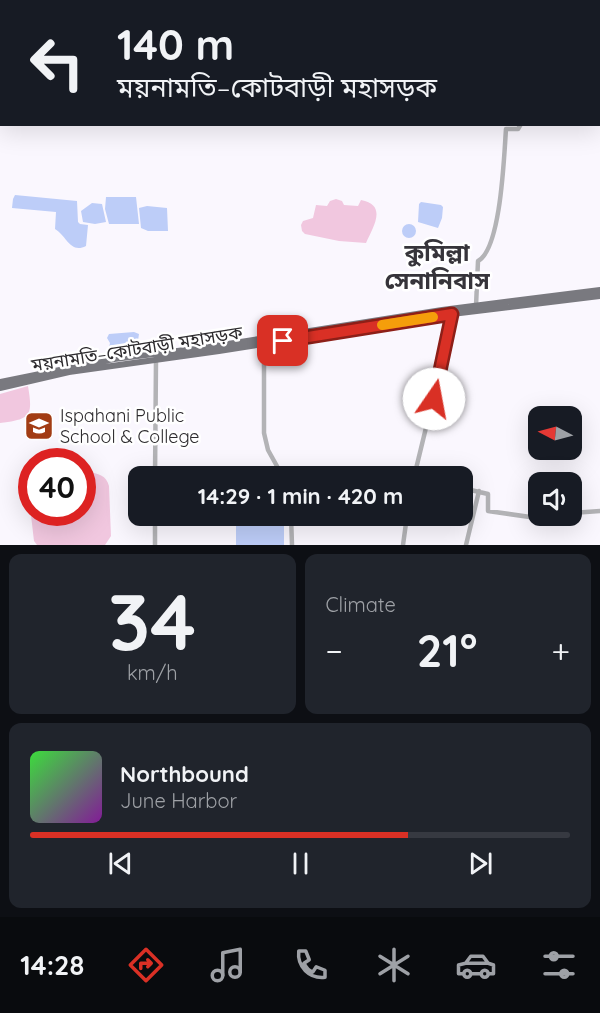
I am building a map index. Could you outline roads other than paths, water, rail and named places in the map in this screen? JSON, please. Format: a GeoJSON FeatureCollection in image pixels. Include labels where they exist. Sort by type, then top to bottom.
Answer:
{"type":"FeatureCollection","features":[{"type":"Feature","properties":{"kind":"main road","name":"ময়নামতি–কোটবাড়ী মহাসড়ক"},"geometry":{"type":"LineString","coordinates":[[0,382],[69,370],[156,360],[476,306],[600,290]]}},
{"type":"Feature","properties":{"kind":"main road","name":"ময়নামতি–কোটবাড়ী মহাসড়ক"},"geometry":{"type":"LineString","coordinates":[[452,311],[600,296]]}},
{"type":"Feature","properties":{"kind":"main road","name":"ময়নামতি–কোটবাড়ী মহাসড়ক"},"geometry":{"type":"LineString","coordinates":[[0,388],[114,359],[264,341]]}},
{"type":"Feature","properties":{"kind":"street"},"geometry":{"type":"LineString","coordinates":[[476,306],[478,261],[487,253],[500,203],[506,129],[518,129],[520,126]]}},
{"type":"Feature","properties":{"kind":"street"},"geometry":{"type":"LineString","coordinates":[[418,466],[452,311]]}},
{"type":"Feature","properties":{"kind":"street"},"geometry":{"type":"LineString","coordinates":[[264,341],[264,433],[268,450],[277,466]]}},
{"type":"Feature","properties":{"kind":"street"},"geometry":{"type":"LineString","coordinates":[[155,466],[156,360]]}},
{"type":"Feature","properties":{"kind":"street"},"geometry":{"type":"LineString","coordinates":[[473,490],[488,494],[488,511],[528,517]]}},
{"type":"Feature","properties":{"kind":"street"},"geometry":{"type":"LineString","coordinates":[[466,545],[479,491]]}},
{"type":"Feature","properties":{"kind":"street"},"geometry":{"type":"LineString","coordinates":[[582,513],[600,512]]}},
{"type":"Feature","properties":{"kind":"street"},"geometry":{"type":"LineString","coordinates":[[155,526],[155,545]]}},
{"type":"Feature","properties":{"kind":"street"},"geometry":{"type":"LineString","coordinates":[[291,526],[292,545]]}},
{"type":"Feature","properties":{"kind":"street"},"geometry":{"type":"LineString","coordinates":[[404,545],[406,526]]}},
{"type":"Feature","properties":{"kind":"water"},"geometry":{"type":"Polygon","coordinates":[[[15,195],[77,201],[78,222],[88,225],[86,246],[76,248],[72,246],[55,229],[56,212],[12,208],[15,195]]]}},
{"type":"Feature","properties":{"kind":"water"},"geometry":{"type":"Polygon","coordinates":[[[106,197],[136,197],[139,224],[109,224],[105,209],[106,197]]]}},
{"type":"Feature","properties":{"kind":"water"},"geometry":{"type":"Polygon","coordinates":[[[421,202],[443,207],[438,228],[418,222],[421,202]]]}},
{"type":"Feature","properties":{"kind":"water"},"geometry":{"type":"Polygon","coordinates":[[[92,203],[102,204],[106,222],[95,224],[83,222],[81,211],[92,203]]]}},
{"type":"Feature","properties":{"kind":"water"},"geometry":{"type":"Polygon","coordinates":[[[147,206],[167,208],[168,231],[148,231],[141,228],[139,208],[147,206]]]}},
{"type":"Feature","properties":{"kind":"water"},"geometry":{"type":"Polygon","coordinates":[[[406,224],[412,224],[416,231],[412,238],[406,238],[402,234],[402,228],[406,224]]]}},
{"type":"Feature","properties":{"kind":"water"},"geometry":{"type":"Polygon","coordinates":[[[134,332],[139,334],[137,347],[109,348],[110,343],[107,338],[109,334],[134,332]]]}},
{"type":"Feature","properties":{"kind":"water"},"geometry":{"type":"Polygon","coordinates":[[[236,526],[284,526],[284,545],[236,545],[236,526]]]}},
{"type":"Feature","properties":{"kind":"place","name":"Ispahani Public School & College"},"geometry":{"type":"Point","coordinates":[39,426]}},
{"type":"Feature","properties":{"kind":"district","name":"কুমিল্লা সেনানিবাস"},"geometry":{"type":"Point","coordinates":[437,267]}}]}
